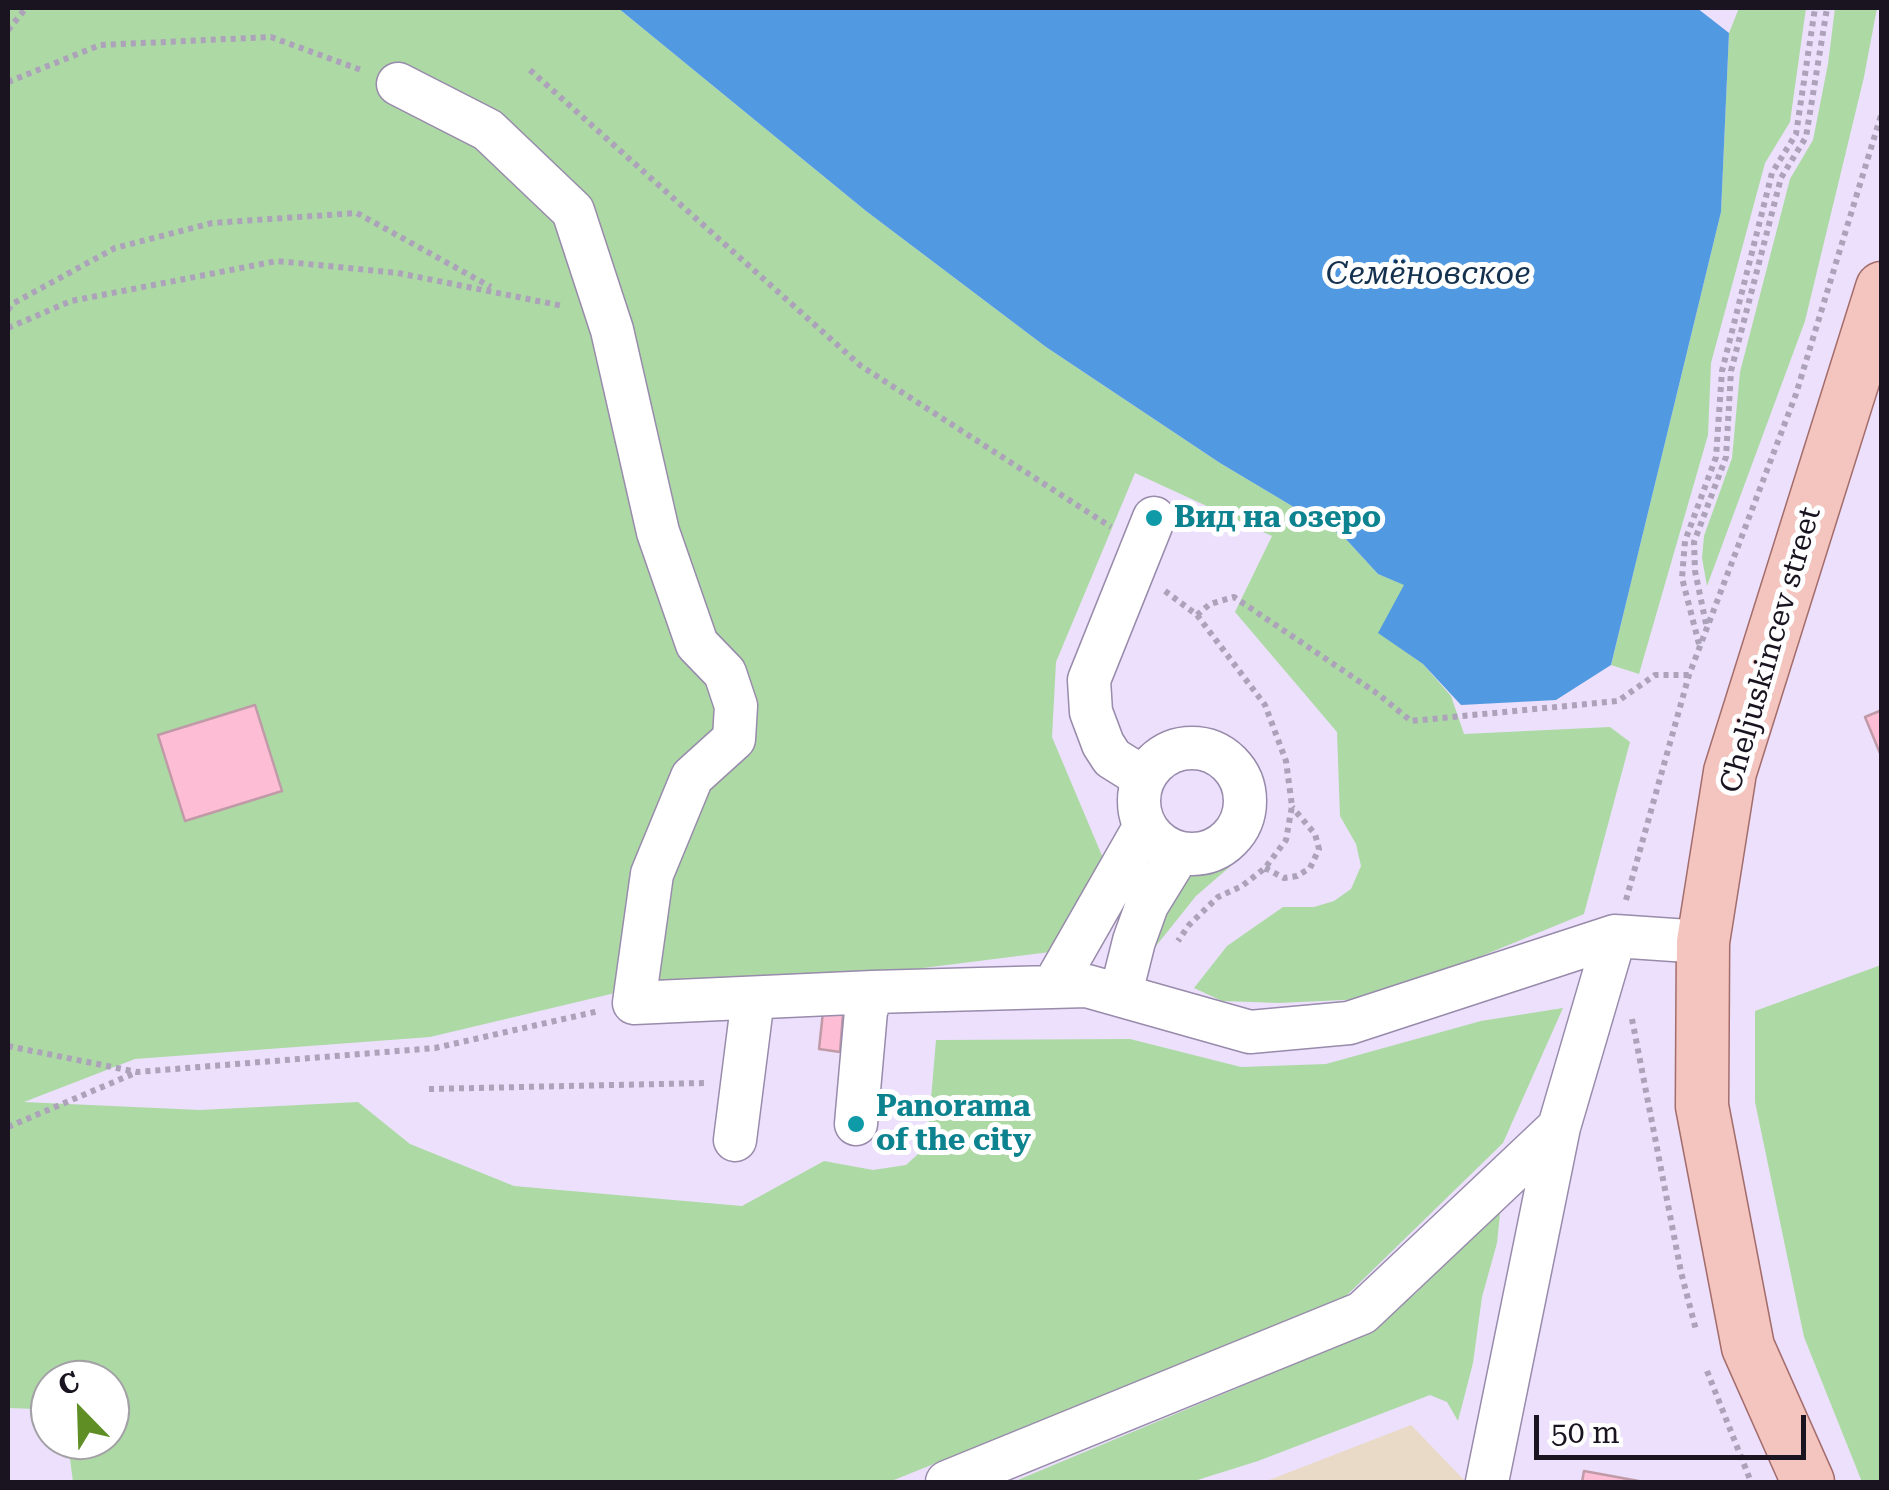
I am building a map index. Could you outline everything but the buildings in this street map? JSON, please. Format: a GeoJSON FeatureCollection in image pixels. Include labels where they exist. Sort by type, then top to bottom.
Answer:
{"type":"FeatureCollection","features":[{"type":"Feature","properties":{"kind":"main road","name":"Cheljuskincev street"},"geometry":{"type":"LineString","coordinates":[[1808,1482],[1748,1347],[1702,1106],[1703,942],[1730,772],[1882,288]]}},
{"type":"Feature","properties":{"kind":"street"},"geometry":{"type":"LineString","coordinates":[[398,84],[488,130],[573,211],[607,316],[658,532],[696,644],[725,672],[736,706],[734,739],[692,777],[652,874],[634,1003],[1087,986],[1250,1032],[1349,1023],[1615,936],[1703,942]]}},
{"type":"Feature","properties":{"kind":"street"},"geometry":{"type":"LineString","coordinates":[[1144,778],[1112,758],[1103,744],[1090,712],[1089,680],[1154,518]]}},
{"type":"Feature","properties":{"kind":"street"},"geometry":{"type":"LineString","coordinates":[[1192,747],[1213,752],[1230,764],[1241,781],[1245,802],[1241,822],[1229,839],[1212,850],[1179,853],[1153,838],[1145,826],[1138,800],[1144,778],[1154,763],[1172,751],[1192,747]]}},
{"type":"Feature","properties":{"kind":"street"},"geometry":{"type":"LineString","coordinates":[[1054,987],[1145,826]]}},
{"type":"Feature","properties":{"kind":"street"},"geometry":{"type":"LineString","coordinates":[[1132,998],[1134,941],[1147,905],[1179,853]]}},
{"type":"Feature","properties":{"kind":"street"},"geometry":{"type":"LineString","coordinates":[[1487,1482],[1560,1126],[1615,936]]}},
{"type":"Feature","properties":{"kind":"street"},"geometry":{"type":"LineString","coordinates":[[856,1124],[866,1011],[872,992]]}},
{"type":"Feature","properties":{"kind":"street"},"geometry":{"type":"LineString","coordinates":[[735,1140],[753,998]]}},
{"type":"Feature","properties":{"kind":"street"},"geometry":{"type":"LineString","coordinates":[[947,1482],[1362,1313],[1560,1126]]}},
{"type":"Feature","properties":{"kind":"path"},"geometry":{"type":"LineString","coordinates":[[8,30],[26,8]]}},
{"type":"Feature","properties":{"kind":"path"},"geometry":{"type":"LineString","coordinates":[[1700,646],[1682,578],[1685,542],[1716,458],[1722,371],[1772,173],[1796,134],[1816,8]]}},
{"type":"Feature","properties":{"kind":"path"},"geometry":{"type":"LineString","coordinates":[[1707,626],[1695,571],[1694,542],[1726,457],[1731,371],[1781,178],[1806,138],[1827,8]]}},
{"type":"Feature","properties":{"kind":"path"},"geometry":{"type":"LineString","coordinates":[[8,82],[100,45],[271,37],[398,84]]}},
{"type":"Feature","properties":{"kind":"path"},"geometry":{"type":"LineString","coordinates":[[530,70],[861,366],[1102,522]]}},
{"type":"Feature","properties":{"kind":"path"},"geometry":{"type":"LineString","coordinates":[[8,310],[12,304],[114,248],[212,223],[357,212],[496,290]]}},
{"type":"Feature","properties":{"kind":"path"},"geometry":{"type":"LineString","coordinates":[[8,328],[72,301],[277,261],[398,273],[496,290],[607,316]]}},
{"type":"Feature","properties":{"kind":"path"},"geometry":{"type":"LineString","coordinates":[[1132,998],[1189,924],[1218,897],[1242,886],[1265,868],[1286,840],[1292,806],[1286,761],[1265,705],[1196,616],[1174,595]]}},
{"type":"Feature","properties":{"kind":"path"},"geometry":{"type":"LineString","coordinates":[[1196,616],[1210,604],[1234,597],[1378,694],[1411,721],[1618,701],[1655,675],[1689,675]]}},
{"type":"Feature","properties":{"kind":"path"},"geometry":{"type":"LineString","coordinates":[[1265,868],[1284,878],[1298,876],[1310,868],[1319,850],[1315,834],[1292,806]]}},
{"type":"Feature","properties":{"kind":"path"},"geometry":{"type":"LineString","coordinates":[[8,1046],[138,1072],[434,1048],[634,1003]]}},
{"type":"Feature","properties":{"kind":"path"},"geometry":{"type":"LineString","coordinates":[[8,1127],[138,1072]]}},
{"type":"Feature","properties":{"kind":"path"},"geometry":{"type":"LineString","coordinates":[[429,1089],[742,1082]]}},
{"type":"Feature","properties":{"kind":"shaded area"},"geometry":{"type":"Polygon","coordinates":[[[1411,1425],[1466,1482],[1264,1482],[1411,1425]]]}},
{"type":"Feature","properties":{"kind":"green space"},"geometry":{"type":"Polygon","coordinates":[[[8,8],[618,8],[866,211],[1046,347],[1220,463],[1344,537],[1378,574],[1405,585],[1379,633],[1423,664],[1451,696],[1464,734],[1610,727],[1630,742],[1584,914],[1433,976],[1365,999],[1222,1001],[1194,988],[1227,946],[1283,907],[1314,907],[1334,901],[1351,889],[1361,866],[1356,844],[1340,816],[1337,732],[1235,612],[1272,536],[1135,473],[1056,662],[1052,737],[1103,858],[1058,951],[820,981],[653,984],[430,1037],[135,1059],[24,1102],[200,1110],[358,1102],[410,1144],[514,1186],[742,1206],[824,1161],[873,1170],[906,1165],[927,1146],[936,1040],[1130,1039],[1241,1067],[1326,1064],[1481,1021],[1563,1008],[1503,1143],[1343,1299],[889,1482],[73,1482],[70,1460],[130,1460],[130,1360],[30,1360],[30,1409],[8,1408],[8,8]]]}},
{"type":"Feature","properties":{"kind":"green space"},"geometry":{"type":"Polygon","coordinates":[[[1739,8],[1806,8],[1790,122],[1765,163],[1711,363],[1708,435],[1639,674],[1611,665],[1721,212],[1729,33],[1739,8]]]}},
{"type":"Feature","properties":{"kind":"green space"},"geometry":{"type":"Polygon","coordinates":[[[1835,8],[1877,8],[1864,77],[1805,321],[1707,586],[1702,558],[1704,536],[1732,458],[1740,372],[1790,179],[1813,140],[1835,8]]]}},
{"type":"Feature","properties":{"kind":"green space"},"geometry":{"type":"Polygon","coordinates":[[[1233,864],[1196,896],[1148,956],[1154,924],[1186,872],[1233,864]]]}},
{"type":"Feature","properties":{"kind":"green space"},"geometry":{"type":"Polygon","coordinates":[[[1881,965],[1882,1482],[1862,1482],[1804,1337],[1755,1102],[1755,1011],[1881,965]]]}},
{"type":"Feature","properties":{"kind":"green space"},"geometry":{"type":"Polygon","coordinates":[[[1501,1204],[1497,1243],[1482,1297],[1473,1363],[1458,1421],[1447,1402],[1430,1395],[1258,1461],[1191,1482],[1013,1482],[1352,1340],[1416,1293],[1501,1204]]]}},
{"type":"Feature","properties":{"kind":"water","name":"Семёновское"},"geometry":{"type":"Polygon","coordinates":[[[618,8],[1697,8],[1729,33],[1721,212],[1611,665],[1556,700],[1461,705],[1423,664],[1378,633],[1404,585],[1378,574],[1344,537],[1220,463],[1046,347],[866,211],[618,8]]]}},
{"type":"Feature","properties":{"kind":"place","name":"Вид на озеро"},"geometry":{"type":"Point","coordinates":[1154,518]}},
{"type":"Feature","properties":{"kind":"place","name":"Panorama of the city"},"geometry":{"type":"Point","coordinates":[856,1124]}}]}
